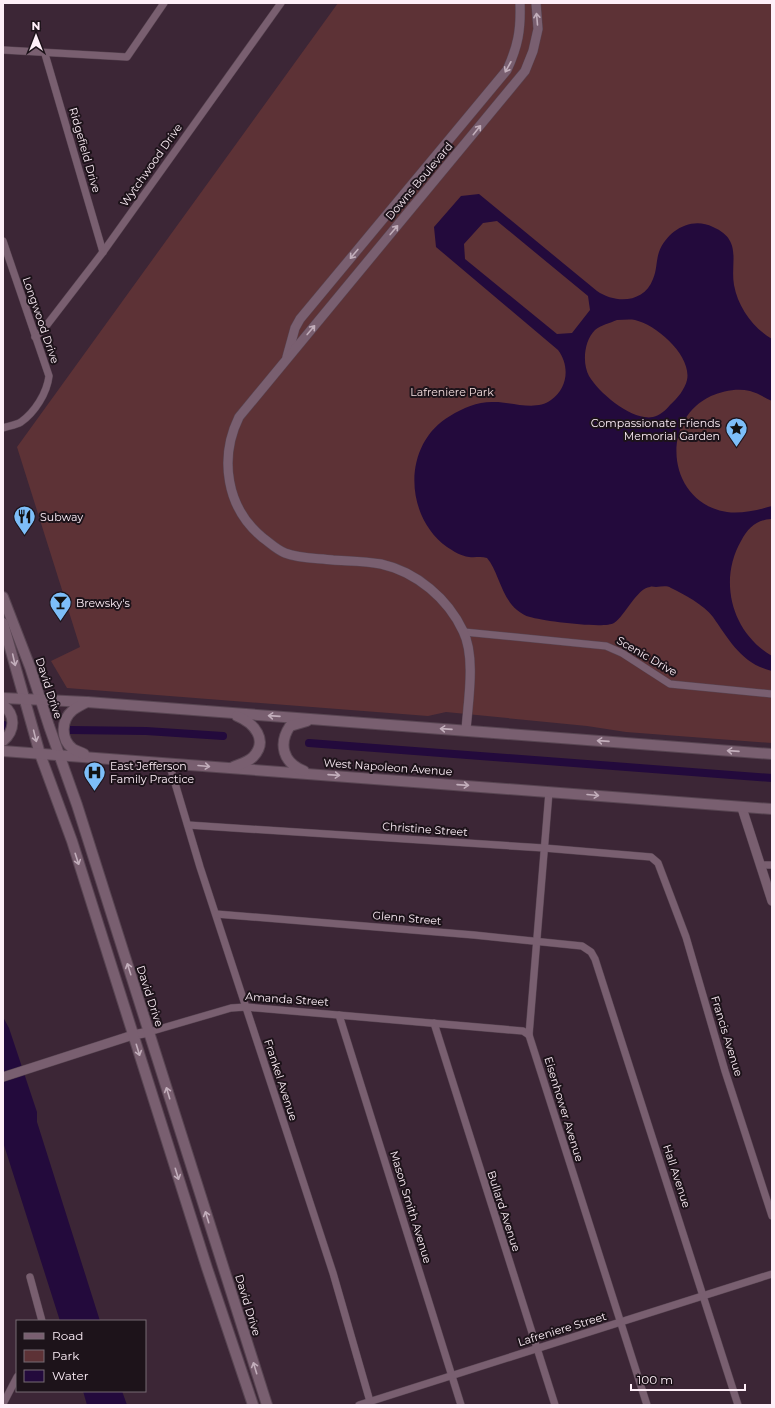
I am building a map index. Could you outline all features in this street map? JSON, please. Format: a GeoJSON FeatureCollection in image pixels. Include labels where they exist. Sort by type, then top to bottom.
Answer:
{"type":"FeatureCollection","features":[{"type":"Feature","properties":{"kind":"main road","name":"David Drive"},"geometry":{"type":"LineString","coordinates":[[3,597],[30,667],[58,755],[77,805],[266,1405]]}},
{"type":"Feature","properties":{"kind":"main road"},"geometry":{"type":"LineString","coordinates":[[3,623],[40,754],[72,841],[197,1238],[253,1405]]}},
{"type":"Feature","properties":{"kind":"main road"},"geometry":{"type":"LineString","coordinates":[[3,698],[87,702],[772,754]]}},
{"type":"Feature","properties":{"kind":"main road"},"geometry":{"type":"LineString","coordinates":[[87,702],[73,710],[65,719],[63,727],[66,740],[73,749],[92,757]]}},
{"type":"Feature","properties":{"kind":"main road"},"geometry":{"type":"LineString","coordinates":[[3,705],[8,708],[13,717],[13,725],[11,733],[3,742]]}},
{"type":"Feature","properties":{"kind":"main road"},"geometry":{"type":"LineString","coordinates":[[229,713],[246,720],[254,726],[258,734],[259,743],[257,752],[252,758],[229,768]]}},
{"type":"Feature","properties":{"kind":"main road"},"geometry":{"type":"LineString","coordinates":[[312,774],[293,765],[285,757],[283,747],[284,739],[290,726],[315,719]]}},
{"type":"Feature","properties":{"kind":"main road","name":"West Napoleon Avenue"},"geometry":{"type":"LineString","coordinates":[[3,751],[742,808],[772,809]]}},
{"type":"Feature","properties":{"kind":"main road"},"geometry":{"type":"LineString","coordinates":[[197,1238],[212,1234]]}},
{"type":"Feature","properties":{"kind":"street"},"geometry":{"type":"LineString","coordinates":[[3,50],[45,54],[127,57],[164,3]]}},
{"type":"Feature","properties":{"kind":"street","name":"Wytchwood Drive"},"geometry":{"type":"LineString","coordinates":[[35,337],[43,330],[103,252],[280,3]]}},
{"type":"Feature","properties":{"kind":"street","name":"Downs Boulevard"},"geometry":{"type":"LineString","coordinates":[[286,360],[295,328],[300,319],[507,70],[516,51],[521,28],[520,3]]}},
{"type":"Feature","properties":{"kind":"street","name":"Downs Boulevard"},"geometry":{"type":"LineString","coordinates":[[466,730],[471,667],[464,632],[446,605],[423,584],[406,572],[381,564],[301,557],[285,553],[272,545],[247,523],[237,505],[229,482],[227,463],[233,430],[239,417],[525,71],[538,29],[536,3]]}},
{"type":"Feature","properties":{"kind":"street","name":"Ridgefield Drive"},"geometry":{"type":"LineString","coordinates":[[45,54],[103,252]]}},
{"type":"Feature","properties":{"kind":"street","name":"Longwood Drive"},"geometry":{"type":"LineString","coordinates":[[3,241],[48,376],[48,385],[38,404],[21,422],[3,428]]}},
{"type":"Feature","properties":{"kind":"street","name":"Scenic Drive"},"geometry":{"type":"LineString","coordinates":[[464,632],[606,646],[622,653],[670,684],[772,694]]}},
{"type":"Feature","properties":{"kind":"street","name":"Frankel Avenue"},"geometry":{"type":"LineString","coordinates":[[169,763],[216,914],[332,1273],[371,1403]]}},
{"type":"Feature","properties":{"kind":"street","name":"Eisenhower Avenue"},"geometry":{"type":"LineString","coordinates":[[549,792],[538,942],[529,1035],[647,1405]]}},
{"type":"Feature","properties":{"kind":"street"},"geometry":{"type":"LineString","coordinates":[[742,808],[772,901]]}},
{"type":"Feature","properties":{"kind":"street","name":"Christine Street"},"geometry":{"type":"LineString","coordinates":[[188,825],[544,848],[647,857],[658,863]]}},
{"type":"Feature","properties":{"kind":"street","name":"Francis Avenue"},"geometry":{"type":"LineString","coordinates":[[658,863],[686,937],[725,1071],[772,1216]]}},
{"type":"Feature","properties":{"kind":"street"},"geometry":{"type":"LineString","coordinates":[[760,864],[772,865]]}},
{"type":"Feature","properties":{"kind":"street","name":"Glenn Street"},"geometry":{"type":"LineString","coordinates":[[216,914],[474,934],[582,946],[593,955]]}},
{"type":"Feature","properties":{"kind":"street","name":"Hall Avenue"},"geometry":{"type":"LineString","coordinates":[[593,955],[738,1405]]}},
{"type":"Feature","properties":{"kind":"street","name":"Amanda Street"},"geometry":{"type":"LineString","coordinates":[[3,1077],[133,1035],[149,1032],[231,1008],[246,1007],[523,1031],[529,1035]]}},
{"type":"Feature","properties":{"kind":"street","name":"Mason Smith Avenue"},"geometry":{"type":"LineString","coordinates":[[339,1015],[461,1405]]}},
{"type":"Feature","properties":{"kind":"street","name":"Bullard Avenue"},"geometry":{"type":"LineString","coordinates":[[434,1023],[555,1405]]}},
{"type":"Feature","properties":{"kind":"street","name":"Lafreniere Street"},"geometry":{"type":"LineString","coordinates":[[359,1405],[371,1403],[537,1348],[772,1274]]}},
{"type":"Feature","properties":{"kind":"street"},"geometry":{"type":"LineString","coordinates":[[30,1277],[42,1320]]}},
{"type":"Feature","properties":{"kind":"street"},"geometry":{"type":"LineString","coordinates":[[3,1404],[16,1379]]}},
{"type":"Feature","properties":{"kind":"green space","name":"Lafreniere Park"},"geometry":{"type":"Polygon","coordinates":[[[338,3],[772,3],[772,743],[626,732],[587,726],[446,712],[428,716],[67,688],[51,661],[80,647],[17,447],[338,3]]]}},
{"type":"Feature","properties":{"kind":"water"},"geometry":{"type":"Polygon","coordinates":[[[479,194],[597,291],[612,298],[629,299],[636,297],[649,287],[655,272],[658,255],[663,244],[674,232],[681,228],[696,223],[705,224],[722,232],[728,238],[732,245],[734,285],[739,301],[747,316],[753,323],[772,339],[772,401],[756,393],[745,390],[730,390],[711,396],[694,408],[683,423],[677,441],[677,460],[682,478],[692,494],[707,505],[727,512],[750,511],[772,506],[772,523],[771,519],[757,523],[747,532],[741,541],[734,556],[730,589],[733,605],[747,634],[758,646],[772,656],[772,671],[752,663],[744,657],[737,650],[713,617],[699,604],[676,590],[664,586],[652,587],[640,592],[622,615],[614,623],[608,625],[574,624],[526,616],[517,610],[507,598],[491,563],[487,558],[469,557],[454,552],[433,534],[423,517],[416,499],[414,480],[417,462],[423,444],[434,428],[455,413],[481,403],[499,402],[530,406],[545,403],[557,395],[561,389],[564,383],[566,370],[562,356],[558,350],[436,247],[434,227],[461,196],[479,194]],[[497,221],[483,223],[464,244],[465,259],[557,334],[572,333],[590,310],[588,296],[497,221]],[[617,320],[595,330],[588,340],[585,352],[585,365],[589,376],[600,390],[626,410],[636,415],[645,417],[656,416],[666,409],[678,397],[684,387],[687,380],[687,371],[684,361],[679,352],[671,343],[653,328],[635,320],[617,320]]]}},
{"type":"Feature","properties":{"kind":"water"},"geometry":{"type":"Polygon","coordinates":[[[3,1017],[9,1028],[37,1112],[37,1122],[100,1320],[60,1320],[3,1142],[3,1017]]]}},
{"type":"Feature","properties":{"kind":"water"},"geometry":{"type":"Polygon","coordinates":[[[83,1392],[122,1392],[127,1405],[87,1405],[83,1392]]]}},
{"type":"Feature","properties":{"kind":"waterway"},"geometry":{"type":"LineString","coordinates":[[3,725],[7,726]]}},
{"type":"Feature","properties":{"kind":"waterway"},"geometry":{"type":"LineString","coordinates":[[70,730],[146,731],[223,736]]}},
{"type":"Feature","properties":{"kind":"waterway"},"geometry":{"type":"LineString","coordinates":[[309,743],[772,778]]}},
{"type":"Feature","properties":{"kind":"place","name":"Compassionate Friends Memorial Garden"},"geometry":{"type":"Point","coordinates":[736,448]}},
{"type":"Feature","properties":{"kind":"place","name":"Subway"},"geometry":{"type":"Point","coordinates":[25,536]}},
{"type":"Feature","properties":{"kind":"place","name":"Brewsky's"},"geometry":{"type":"Point","coordinates":[60,622]}},
{"type":"Feature","properties":{"kind":"place","name":"East Jefferson Family Practice"},"geometry":{"type":"Point","coordinates":[94,792]}}]}
